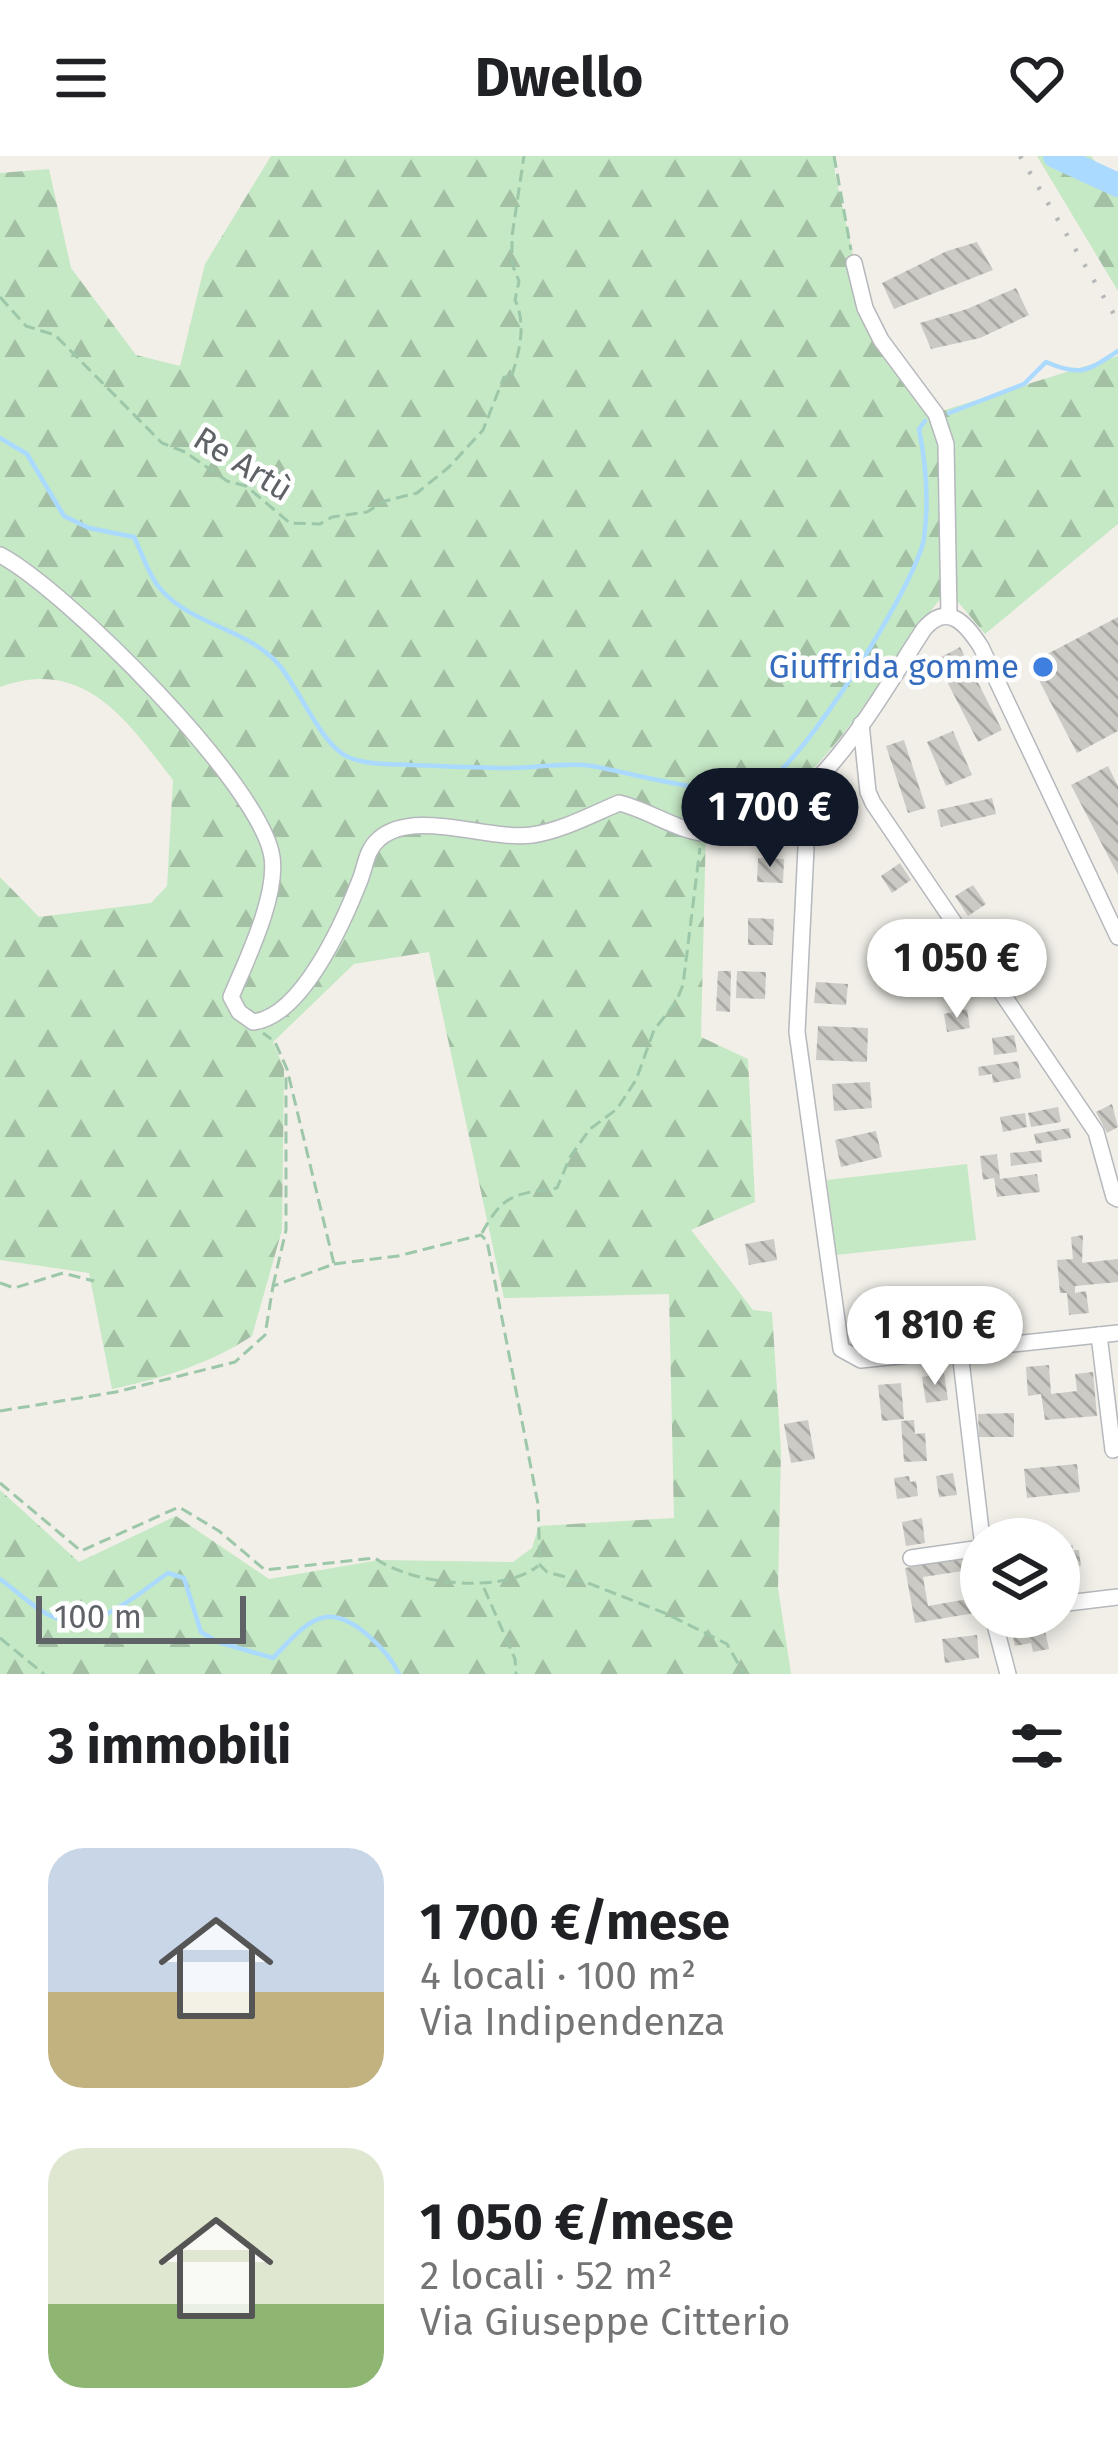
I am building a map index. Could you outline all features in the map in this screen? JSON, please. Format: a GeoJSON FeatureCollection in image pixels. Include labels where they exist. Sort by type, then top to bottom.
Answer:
{"type":"FeatureCollection","features":[{"type":"Feature","properties":{"kind":"street"},"geometry":{"type":"LineString","coordinates":[[854,263],[865,308],[881,340],[935,414],[946,444],[949,616]]}},
{"type":"Feature","properties":{"kind":"street"},"geometry":{"type":"LineString","coordinates":[[0,555],[60,601],[171,703],[268,839],[273,872],[254,940],[231,997],[239,1012],[253,1022],[273,1016],[306,986],[351,900],[366,855],[379,838],[399,828],[533,835],[619,803],[700,832],[732,831],[787,809],[805,793],[861,724],[924,629],[931,621],[949,616],[962,620],[981,647],[1118,938]]}},
{"type":"Feature","properties":{"kind":"street"},"geometry":{"type":"LineString","coordinates":[[861,724],[868,792],[1096,1132],[1118,1198]]}},
{"type":"Feature","properties":{"kind":"street"},"geometry":{"type":"LineString","coordinates":[[806,848],[797,1032],[841,1349],[860,1360],[1118,1333]]}},
{"type":"Feature","properties":{"kind":"street"},"geometry":{"type":"LineString","coordinates":[[1099,1335],[1113,1450]]}},
{"type":"Feature","properties":{"kind":"street"},"geometry":{"type":"LineString","coordinates":[[960,1352],[978,1518]]}},
{"type":"Feature","properties":{"kind":"street"},"geometry":{"type":"LineString","coordinates":[[911,1558],[960,1548]]}},
{"type":"Feature","properties":{"kind":"street"},"geometry":{"type":"LineString","coordinates":[[1080,1602],[1118,1597]]}},
{"type":"Feature","properties":{"kind":"street"},"geometry":{"type":"LineString","coordinates":[[999,1638],[1008,1674]]}},
{"type":"Feature","properties":{"kind":"path","name":"Re Artù"},"geometry":{"type":"LineString","coordinates":[[0,297],[26,326],[55,335],[162,443],[185,452],[227,481],[246,486],[290,523],[320,524],[332,517],[367,512],[417,493],[449,467],[483,430],[498,389],[505,377],[511,378],[520,348],[520,308],[515,300],[519,281],[512,250],[524,156]]}},
{"type":"Feature","properties":{"kind":"path"},"geometry":{"type":"LineString","coordinates":[[834,156],[854,263]]}},
{"type":"Feature","properties":{"kind":"path"},"geometry":{"type":"LineString","coordinates":[[273,1286],[334,1264],[398,1256],[482,1235],[496,1208],[516,1194],[557,1187],[590,1129],[617,1109],[636,1080],[642,1055],[683,985],[700,832]]}},
{"type":"Feature","properties":{"kind":"path"},"geometry":{"type":"LineString","coordinates":[[253,1022],[274,1042],[286,1069],[334,1264]]}},
{"type":"Feature","properties":{"kind":"path"},"geometry":{"type":"LineString","coordinates":[[0,1412],[116,1392],[235,1362],[265,1335],[286,1231],[286,1069]]}},
{"type":"Feature","properties":{"kind":"path"},"geometry":{"type":"LineString","coordinates":[[482,1235],[487,1241],[526,1437],[541,1529],[540,1565],[547,1572],[668,1613],[727,1644],[744,1674]]}},
{"type":"Feature","properties":{"kind":"path"},"geometry":{"type":"LineString","coordinates":[[0,1283],[14,1288],[63,1273],[94,1281]]}},
{"type":"Feature","properties":{"kind":"path"},"geometry":{"type":"LineString","coordinates":[[0,1484],[81,1551],[179,1507],[219,1531],[265,1570],[374,1558],[394,1572],[484,1586],[525,1577],[540,1565]]}},
{"type":"Feature","properties":{"kind":"path"},"geometry":{"type":"LineString","coordinates":[[484,1586],[515,1658],[515,1674]]}},
{"type":"Feature","properties":{"kind":"path"},"geometry":{"type":"LineString","coordinates":[[0,1638],[44,1674]]}},
{"type":"Feature","properties":{"kind":"green space"},"geometry":{"type":"Polygon","coordinates":[[[271,156],[834,156],[865,308],[935,413],[1118,356],[1118,524],[985,634],[948,590],[848,728],[787,797],[752,816],[706,827],[701,1037],[748,1059],[755,1202],[691,1230],[753,1310],[772,1312],[781,1451],[778,1588],[791,1674],[0,1674],[0,1490],[79,1562],[176,1516],[269,1579],[379,1560],[513,1562],[532,1548],[539,1526],[674,1518],[669,1294],[504,1298],[429,952],[354,964],[273,1042],[284,1069],[282,1230],[252,1336],[184,1369],[112,1389],[89,1273],[0,1260],[0,877],[39,917],[151,903],[167,886],[173,780],[120,716],[80,687],[56,680],[30,680],[0,687],[0,173],[49,169],[71,268],[136,355],[180,366],[205,264],[271,156]]]}},
{"type":"Feature","properties":{"kind":"green space"},"geometry":{"type":"Polygon","coordinates":[[[1037,156],[1091,156],[1118,192],[1118,291],[1037,156]]]}},
{"type":"Feature","properties":{"kind":"green space"},"geometry":{"type":"Polygon","coordinates":[[[967,1164],[976,1240],[836,1255],[827,1180],[967,1164]]]}},
{"type":"Feature","properties":{"kind":"building"},"geometry":{"type":"Polygon","coordinates":[[[977,242],[993,270],[894,309],[882,283],[947,251],[977,242]]]}},
{"type":"Feature","properties":{"kind":"building"},"geometry":{"type":"Polygon","coordinates":[[[1016,288],[1029,315],[980,338],[931,349],[920,323],[1016,288]]]}},
{"type":"Feature","properties":{"kind":"building"},"geometry":{"type":"Polygon","coordinates":[[[1118,617],[1118,731],[1077,753],[1030,663],[1118,617]]]}},
{"type":"Feature","properties":{"kind":"building"},"geometry":{"type":"Polygon","coordinates":[[[960,647],[1002,730],[978,742],[936,660],[960,647]]]}},
{"type":"Feature","properties":{"kind":"building"},"geometry":{"type":"Polygon","coordinates":[[[953,731],[972,775],[946,786],[927,742],[953,731]]]}},
{"type":"Feature","properties":{"kind":"building"},"geometry":{"type":"Polygon","coordinates":[[[904,740],[926,808],[908,813],[886,746],[904,740]]]}},
{"type":"Feature","properties":{"kind":"building"},"geometry":{"type":"Polygon","coordinates":[[[1108,766],[1118,786],[1118,875],[1071,785],[1108,766]]]}},
{"type":"Feature","properties":{"kind":"building"},"geometry":{"type":"Polygon","coordinates":[[[844,781],[854,804],[835,812],[825,789],[844,781]]]}},
{"type":"Feature","properties":{"kind":"building"},"geometry":{"type":"Polygon","coordinates":[[[992,798],[996,814],[941,827],[937,810],[992,798]]]}},
{"type":"Feature","properties":{"kind":"building"},"geometry":{"type":"Polygon","coordinates":[[[825,799],[837,825],[810,837],[799,810],[825,799]]]}},
{"type":"Feature","properties":{"kind":"building"},"geometry":{"type":"Polygon","coordinates":[[[758,858],[784,859],[783,883],[757,882],[758,858]]]}},
{"type":"Feature","properties":{"kind":"building"},"geometry":{"type":"Polygon","coordinates":[[[900,863],[911,880],[892,893],[881,876],[900,863]]]}},
{"type":"Feature","properties":{"kind":"building"},"geometry":{"type":"Polygon","coordinates":[[[973,885],[986,904],[968,916],[955,896],[973,885]]]}},
{"type":"Feature","properties":{"kind":"building"},"geometry":{"type":"Polygon","coordinates":[[[748,918],[774,919],[773,945],[748,945],[748,918]]]}},
{"type":"Feature","properties":{"kind":"building"},"geometry":{"type":"Polygon","coordinates":[[[945,958],[949,980],[888,991],[884,968],[945,958]]]}},
{"type":"Feature","properties":{"kind":"building"},"geometry":{"type":"Polygon","coordinates":[[[718,971],[731,971],[730,1012],[716,1011],[718,971]]]}},
{"type":"Feature","properties":{"kind":"building"},"geometry":{"type":"Polygon","coordinates":[[[737,971],[766,972],[765,999],[736,998],[737,971]]]}},
{"type":"Feature","properties":{"kind":"building"},"geometry":{"type":"Polygon","coordinates":[[[816,982],[848,984],[846,1005],[814,1003],[816,982]]]}},
{"type":"Feature","properties":{"kind":"building"},"geometry":{"type":"Polygon","coordinates":[[[967,1009],[970,1028],[947,1032],[944,1014],[967,1009]]]}},
{"type":"Feature","properties":{"kind":"building"},"geometry":{"type":"Polygon","coordinates":[[[818,1026],[868,1028],[867,1062],[816,1060],[818,1026]]]}},
{"type":"Feature","properties":{"kind":"building"},"geometry":{"type":"Polygon","coordinates":[[[1014,1035],[1017,1052],[994,1055],[992,1038],[1014,1035]]]}},
{"type":"Feature","properties":{"kind":"building"},"geometry":{"type":"Polygon","coordinates":[[[1018,1061],[1021,1078],[993,1083],[992,1074],[979,1076],[978,1067],[1018,1061]]]}},
{"type":"Feature","properties":{"kind":"building"},"geometry":{"type":"Polygon","coordinates":[[[870,1082],[872,1108],[834,1111],[832,1084],[870,1082]]]}},
{"type":"Feature","properties":{"kind":"building"},"geometry":{"type":"Polygon","coordinates":[[[1112,1104],[1118,1127],[1107,1133],[1096,1112],[1112,1104]]]}},
{"type":"Feature","properties":{"kind":"building"},"geometry":{"type":"Polygon","coordinates":[[[1058,1107],[1061,1122],[1031,1127],[1028,1113],[1058,1107]]]}},
{"type":"Feature","properties":{"kind":"building"},"geometry":{"type":"Polygon","coordinates":[[[1025,1113],[1027,1127],[1003,1132],[1000,1117],[1025,1113]]]}},
{"type":"Feature","properties":{"kind":"building"},"geometry":{"type":"Polygon","coordinates":[[[1069,1128],[1071,1138],[1036,1144],[1034,1134],[1069,1128]]]}},
{"type":"Feature","properties":{"kind":"building"},"geometry":{"type":"Polygon","coordinates":[[[876,1131],[882,1157],[841,1167],[835,1140],[876,1131]]]}},
{"type":"Feature","properties":{"kind":"building"},"geometry":{"type":"Polygon","coordinates":[[[1041,1150],[1042,1162],[1011,1166],[1010,1153],[1041,1150]]]}},
{"type":"Feature","properties":{"kind":"building"},"geometry":{"type":"Polygon","coordinates":[[[997,1154],[1000,1179],[1037,1174],[1040,1192],[997,1197],[994,1178],[983,1180],[980,1156],[997,1154]]]}},
{"type":"Feature","properties":{"kind":"building"},"geometry":{"type":"Polygon","coordinates":[[[1083,1235],[1082,1263],[1118,1259],[1118,1282],[1075,1286],[1075,1293],[1086,1291],[1089,1313],[1069,1315],[1067,1293],[1060,1293],[1057,1260],[1073,1259],[1071,1237],[1083,1235]]]}},
{"type":"Feature","properties":{"kind":"building"},"geometry":{"type":"Polygon","coordinates":[[[774,1239],[777,1260],[749,1265],[745,1244],[774,1239]]]}},
{"type":"Feature","properties":{"kind":"building"},"geometry":{"type":"Polygon","coordinates":[[[962,1307],[966,1330],[939,1334],[936,1310],[962,1307]]]}},
{"type":"Feature","properties":{"kind":"building"},"geometry":{"type":"Polygon","coordinates":[[[1049,1365],[1051,1394],[1077,1391],[1075,1374],[1093,1372],[1097,1416],[1045,1420],[1041,1394],[1028,1396],[1026,1367],[1049,1365]]]}},
{"type":"Feature","properties":{"kind":"building"},"geometry":{"type":"Polygon","coordinates":[[[944,1373],[948,1400],[926,1403],[922,1377],[944,1373]]]}},
{"type":"Feature","properties":{"kind":"building"},"geometry":{"type":"Polygon","coordinates":[[[901,1383],[904,1419],[882,1421],[878,1385],[901,1383]]]}},
{"type":"Feature","properties":{"kind":"building"},"geometry":{"type":"Polygon","coordinates":[[[1014,1413],[1014,1437],[979,1437],[978,1414],[1014,1413]]]}},
{"type":"Feature","properties":{"kind":"building"},"geometry":{"type":"Polygon","coordinates":[[[808,1420],[815,1459],[791,1463],[784,1424],[808,1420]]]}},
{"type":"Feature","properties":{"kind":"building"},"geometry":{"type":"Polygon","coordinates":[[[914,1420],[915,1434],[925,1433],[927,1461],[904,1462],[901,1421],[914,1420]]]}},
{"type":"Feature","properties":{"kind":"building"},"geometry":{"type":"Polygon","coordinates":[[[1077,1464],[1080,1492],[1027,1498],[1024,1469],[1077,1464]]]}},
{"type":"Feature","properties":{"kind":"building"},"geometry":{"type":"Polygon","coordinates":[[[953,1473],[957,1495],[939,1497],[936,1476],[953,1473]]]}},
{"type":"Feature","properties":{"kind":"building"},"geometry":{"type":"Polygon","coordinates":[[[909,1476],[910,1482],[916,1481],[918,1496],[897,1499],[894,1478],[909,1476]]]}},
{"type":"Feature","properties":{"kind":"building"},"geometry":{"type":"Polygon","coordinates":[[[922,1518],[925,1543],[906,1546],[902,1522],[922,1518]]]}},
{"type":"Feature","properties":{"kind":"building"},"geometry":{"type":"Polygon","coordinates":[[[960,1559],[960,1571],[923,1577],[928,1606],[960,1600],[960,1616],[915,1623],[905,1568],[960,1559]]]}},
{"type":"Feature","properties":{"kind":"building"},"geometry":{"type":"Polygon","coordinates":[[[977,1638],[979,1658],[945,1663],[942,1639],[977,1638]]]}},
{"type":"Feature","properties":{"kind":"building"},"geometry":{"type":"Polygon","coordinates":[[[1013,1638],[1047,1638],[1049,1649],[1033,1652],[1031,1643],[1015,1646],[1013,1638]]]}},
{"type":"Feature","properties":{"kind":"waterway"},"geometry":{"type":"LineString","coordinates":[[1055,156],[1118,185]]}},
{"type":"Feature","properties":{"kind":"waterway"},"geometry":{"type":"LineString","coordinates":[[949,413],[1024,384],[1046,362],[1084,370],[1118,351]]}},
{"type":"Feature","properties":{"kind":"waterway"},"geometry":{"type":"LineString","coordinates":[[0,438],[27,454],[64,516],[89,528],[134,537],[154,581],[171,599],[266,653],[287,676],[329,742],[348,757],[379,764],[582,765],[726,790],[762,785],[780,771],[829,711],[902,592],[924,538],[926,483],[919,429],[925,421]]}},
{"type":"Feature","properties":{"kind":"waterway"},"geometry":{"type":"LineString","coordinates":[[0,1579],[41,1611],[71,1622],[115,1609],[168,1573],[184,1578],[201,1632],[218,1642],[273,1658],[311,1623],[336,1618],[369,1636],[399,1674]]}},
{"type":"Feature","properties":{"kind":"railway"},"geometry":{"type":"LineString","coordinates":[[1020,156],[1118,321]]}},
{"type":"Feature","properties":{"kind":"place","name":"Giuffrida gomme"},"geometry":{"type":"Point","coordinates":[1043,667]}}]}
